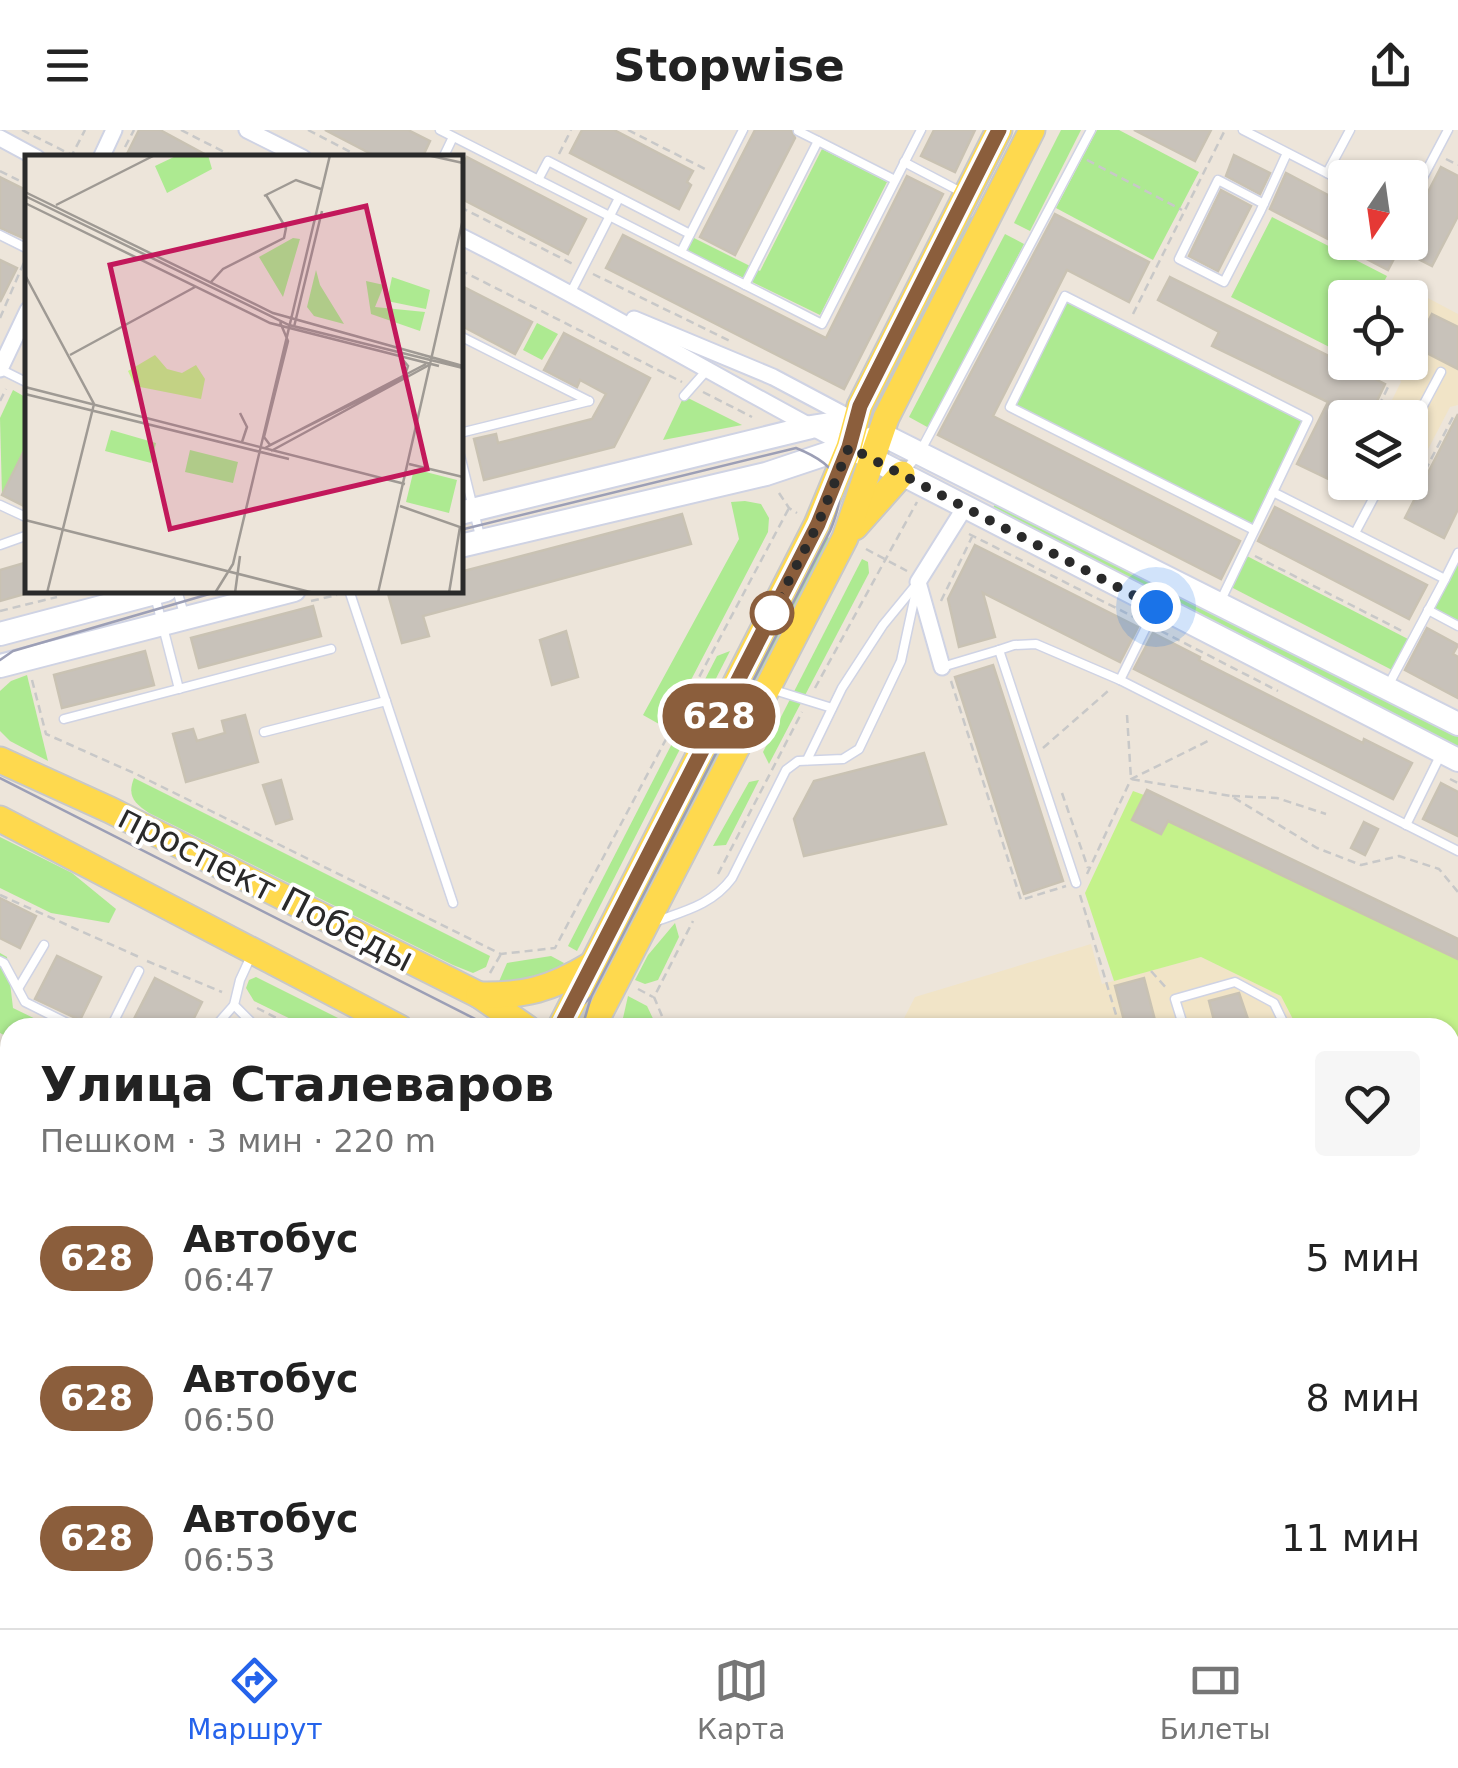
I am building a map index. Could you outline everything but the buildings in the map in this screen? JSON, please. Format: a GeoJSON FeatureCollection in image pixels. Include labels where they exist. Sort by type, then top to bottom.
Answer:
{"type":"FeatureCollection","features":[{"type":"Feature","properties":{"kind":"main road"},"geometry":{"type":"LineString","coordinates":[[565,1018],[818,524],[849,447],[855,420],[999,130]]}},
{"type":"Feature","properties":{"kind":"main road"},"geometry":{"type":"LineString","coordinates":[[597,1018],[844,538],[886,418],[1032,130]]}},
{"type":"Feature","properties":{"kind":"main road"},"geometry":{"type":"LineString","coordinates":[[844,538],[902,474]]}},
{"type":"Feature","properties":{"kind":"main road","name":"проспект Победы"},"geometry":{"type":"LineString","coordinates":[[4,760],[478,995],[512,1018]]}},
{"type":"Feature","properties":{"kind":"main road","name":"проспект Победы"},"geometry":{"type":"LineString","coordinates":[[0,819],[381,1018]]}},
{"type":"Feature","properties":{"kind":"main road"},"geometry":{"type":"LineString","coordinates":[[478,995],[522,995],[558,984],[591,965]]}},
{"type":"Feature","properties":{"kind":"street"},"geometry":{"type":"LineString","coordinates":[[102,155],[114,130]]}},
{"type":"Feature","properties":{"kind":"street"},"geometry":{"type":"LineString","coordinates":[[247,130],[297,155]]}},
{"type":"Feature","properties":{"kind":"street"},"geometry":{"type":"LineString","coordinates":[[0,138],[31,155]]}},
{"type":"Feature","properties":{"kind":"street"},"geometry":{"type":"LineString","coordinates":[[462,237],[571,292],[849,447]]}},
{"type":"Feature","properties":{"kind":"street"},"geometry":{"type":"LineString","coordinates":[[571,292],[772,378],[855,420],[902,474],[959,517],[1444,761]]}},
{"type":"Feature","properties":{"kind":"street"},"geometry":{"type":"LineString","coordinates":[[0,369],[25,316]]}},
{"type":"Feature","properties":{"kind":"street"},"geometry":{"type":"LineString","coordinates":[[467,511],[812,427],[855,420]]}},
{"type":"Feature","properties":{"kind":"street"},"geometry":{"type":"LineString","coordinates":[[470,543],[766,474],[849,447],[920,452],[1458,724]]}},
{"type":"Feature","properties":{"kind":"street"},"geometry":{"type":"LineString","coordinates":[[944,666],[918,582],[959,517]]}},
{"type":"Feature","properties":{"kind":"street"},"geometry":{"type":"LineString","coordinates":[[0,634],[161,592]]}},
{"type":"Feature","properties":{"kind":"street"},"geometry":{"type":"LineString","coordinates":[[0,668],[286,592]]}},
{"type":"Feature","properties":{"kind":"lane"},"geometry":{"type":"LineString","coordinates":[[440,130],[822,324],[921,130]]}},
{"type":"Feature","properties":{"kind":"lane"},"geometry":{"type":"LineString","coordinates":[[681,252],[743,130]]}},
{"type":"Feature","properties":{"kind":"lane"},"geometry":{"type":"LineString","coordinates":[[902,474],[920,452],[961,382],[1090,130]]}},
{"type":"Feature","properties":{"kind":"lane"},"geometry":{"type":"LineString","coordinates":[[1242,130],[1327,173],[1350,130]]}},
{"type":"Feature","properties":{"kind":"lane"},"geometry":{"type":"LineString","coordinates":[[1428,168],[1448,130]]}},
{"type":"Feature","properties":{"kind":"lane"},"geometry":{"type":"LineString","coordinates":[[798,131],[895,180]]}},
{"type":"Feature","properties":{"kind":"lane"},"geometry":{"type":"LineString","coordinates":[[444,155],[454,136]]}},
{"type":"Feature","properties":{"kind":"lane"},"geometry":{"type":"LineString","coordinates":[[745,285],[818,141]]}},
{"type":"Feature","properties":{"kind":"lane"},"geometry":{"type":"LineString","coordinates":[[1264,204],[1218,180],[1179,259],[1224,282],[1264,204],[1287,153]]}},
{"type":"Feature","properties":{"kind":"lane"},"geometry":{"type":"LineString","coordinates":[[538,180],[548,161],[690,234]]}},
{"type":"Feature","properties":{"kind":"lane"},"geometry":{"type":"LineString","coordinates":[[904,162],[966,195]]}},
{"type":"Feature","properties":{"kind":"lane"},"geometry":{"type":"LineString","coordinates":[[571,292],[619,198]]}},
{"type":"Feature","properties":{"kind":"lane"},"geometry":{"type":"LineString","coordinates":[[0,235],[25,250]]}},
{"type":"Feature","properties":{"kind":"lane"},"geometry":{"type":"LineString","coordinates":[[1010,407],[1066,296],[1308,420],[1219,604]]}},
{"type":"Feature","properties":{"kind":"lane"},"geometry":{"type":"LineString","coordinates":[[462,337],[589,401],[462,433]]}},
{"type":"Feature","properties":{"kind":"lane"},"geometry":{"type":"LineString","coordinates":[[0,369],[25,382]]}},
{"type":"Feature","properties":{"kind":"lane"},"geometry":{"type":"LineString","coordinates":[[684,396],[706,370]]}},
{"type":"Feature","properties":{"kind":"lane"},"geometry":{"type":"LineString","coordinates":[[1426,400],[1441,372]]}},
{"type":"Feature","properties":{"kind":"lane"},"geometry":{"type":"LineString","coordinates":[[1000,402],[1254,530]]}},
{"type":"Feature","properties":{"kind":"lane"},"geometry":{"type":"LineString","coordinates":[[462,471],[470,543]]}},
{"type":"Feature","properties":{"kind":"lane"},"geometry":{"type":"LineString","coordinates":[[1273,492],[1445,578]]}},
{"type":"Feature","properties":{"kind":"lane"},"geometry":{"type":"LineString","coordinates":[[1355,533],[1372,500]]}},
{"type":"Feature","properties":{"kind":"lane"},"geometry":{"type":"LineString","coordinates":[[0,505],[25,517]]}},
{"type":"Feature","properties":{"kind":"lane"},"geometry":{"type":"LineString","coordinates":[[0,545],[25,536]]}},
{"type":"Feature","properties":{"kind":"lane"},"geometry":{"type":"LineString","coordinates":[[1387,688],[1458,553]]}},
{"type":"Feature","properties":{"kind":"lane"},"geometry":{"type":"LineString","coordinates":[[808,760],[832,708],[883,625],[918,582]]}},
{"type":"Feature","properties":{"kind":"lane"},"geometry":{"type":"LineString","coordinates":[[646,924],[702,905],[721,893],[786,770],[798,760],[844,759],[859,749],[900,662],[918,582]]}},
{"type":"Feature","properties":{"kind":"lane"},"geometry":{"type":"LineString","coordinates":[[165,592],[174,621]]}},
{"type":"Feature","properties":{"kind":"lane"},"geometry":{"type":"LineString","coordinates":[[165,592],[174,621],[179,688]]}},
{"type":"Feature","properties":{"kind":"lane"},"geometry":{"type":"LineString","coordinates":[[350,592],[452,903]]}},
{"type":"Feature","properties":{"kind":"lane"},"geometry":{"type":"LineString","coordinates":[[1428,610],[1458,626]]}},
{"type":"Feature","properties":{"kind":"lane"},"geometry":{"type":"LineString","coordinates":[[1120,680],[1152,616]]}},
{"type":"Feature","properties":{"kind":"lane"},"geometry":{"type":"LineString","coordinates":[[944,666],[1014,644],[1036,644],[1120,680],[1458,851]]}},
{"type":"Feature","properties":{"kind":"lane"},"geometry":{"type":"LineString","coordinates":[[64,719],[330,648]]}},
{"type":"Feature","properties":{"kind":"lane"},"geometry":{"type":"LineString","coordinates":[[999,650],[1080,882]]}},
{"type":"Feature","properties":{"kind":"lane"},"geometry":{"type":"LineString","coordinates":[[768,688],[832,708]]}},
{"type":"Feature","properties":{"kind":"lane"},"geometry":{"type":"LineString","coordinates":[[264,732],[386,700]]}},
{"type":"Feature","properties":{"kind":"lane"},"geometry":{"type":"LineString","coordinates":[[1406,825],[1444,761]]}},
{"type":"Feature","properties":{"kind":"lane"},"geometry":{"type":"LineString","coordinates":[[19,987],[44,945]]}},
{"type":"Feature","properties":{"kind":"lane"},"geometry":{"type":"LineString","coordinates":[[221,1018],[234,1001],[252,952]]}},
{"type":"Feature","properties":{"kind":"lane"},"geometry":{"type":"LineString","coordinates":[[0,961],[25,1002],[56,1018]]}},
{"type":"Feature","properties":{"kind":"lane"},"geometry":{"type":"LineString","coordinates":[[116,1018],[139,971]]}},
{"type":"Feature","properties":{"kind":"lane"},"geometry":{"type":"LineString","coordinates":[[1181,1018],[1175,999],[1235,982],[1274,1002],[1281,1018]]}},
{"type":"Feature","properties":{"kind":"lane"},"geometry":{"type":"LineString","coordinates":[[234,1001],[249,1018]]}},
{"type":"Feature","properties":{"kind":"path"},"geometry":{"type":"LineString","coordinates":[[22,130],[72,155],[84,130]]}},
{"type":"Feature","properties":{"kind":"path"},"geometry":{"type":"LineString","coordinates":[[122,155],[134,130]]}},
{"type":"Feature","properties":{"kind":"path"},"geometry":{"type":"LineString","coordinates":[[182,130],[230,155]]}},
{"type":"Feature","properties":{"kind":"path"},"geometry":{"type":"LineString","coordinates":[[308,130],[356,155]]}},
{"type":"Feature","properties":{"kind":"path"},"geometry":{"type":"LineString","coordinates":[[554,164],[571,130]]}},
{"type":"Feature","properties":{"kind":"path"},"geometry":{"type":"LineString","coordinates":[[628,130],[719,177]]}},
{"type":"Feature","properties":{"kind":"path"},"geometry":{"type":"LineString","coordinates":[[1130,320],[1225,130]]}},
{"type":"Feature","properties":{"kind":"path"},"geometry":{"type":"LineString","coordinates":[[1082,158],[1199,218]]}},
{"type":"Feature","properties":{"kind":"path"},"geometry":{"type":"LineString","coordinates":[[0,171],[25,184]]}},
{"type":"Feature","properties":{"kind":"path"},"geometry":{"type":"LineString","coordinates":[[0,318],[25,259]]}},
{"type":"Feature","properties":{"kind":"path"},"geometry":{"type":"LineString","coordinates":[[462,271],[752,417]]}},
{"type":"Feature","properties":{"kind":"path"},"geometry":{"type":"LineString","coordinates":[[1382,400],[1389,386]]}},
{"type":"Feature","properties":{"kind":"path"},"geometry":{"type":"LineString","coordinates":[[1428,466],[1453,417]]}},
{"type":"Feature","properties":{"kind":"path"},"geometry":{"type":"LineString","coordinates":[[916,504],[959,517],[972,536],[1152,616],[1285,695]]}},
{"type":"Feature","properties":{"kind":"path"},"geometry":{"type":"LineString","coordinates":[[944,614],[940,598],[972,536]]}},
{"type":"Feature","properties":{"kind":"path"},"geometry":{"type":"LineString","coordinates":[[1245,550],[1414,637]]}},
{"type":"Feature","properties":{"kind":"path"},"geometry":{"type":"LineString","coordinates":[[0,611],[68,594]]}},
{"type":"Feature","properties":{"kind":"path"},"geometry":{"type":"LineString","coordinates":[[944,666],[1021,900],[1080,882],[1089,870],[1131,779],[1127,715]]}},
{"type":"Feature","properties":{"kind":"path"},"geometry":{"type":"LineString","coordinates":[[1034,755],[1120,680]]}},
{"type":"Feature","properties":{"kind":"path"},"geometry":{"type":"LineString","coordinates":[[1131,779],[1224,733]]}},
{"type":"Feature","properties":{"kind":"path"},"geometry":{"type":"LineString","coordinates":[[1444,761],[1458,783]]}},
{"type":"Feature","properties":{"kind":"path"},"geometry":{"type":"LineString","coordinates":[[1131,779],[1231,796],[1277,798],[1326,814]]}},
{"type":"Feature","properties":{"kind":"path"},"geometry":{"type":"LineString","coordinates":[[1062,793],[1089,870]]}},
{"type":"Feature","properties":{"kind":"path"},"geometry":{"type":"LineString","coordinates":[[1231,796],[1317,848],[1360,865],[1399,856],[1439,870],[1458,892]]}},
{"type":"Feature","properties":{"kind":"path"},"geometry":{"type":"LineString","coordinates":[[1080,882],[1117,1018]]}},
{"type":"Feature","properties":{"kind":"path"},"geometry":{"type":"LineString","coordinates":[[0,895],[56,922]]}},
{"type":"Feature","properties":{"kind":"path"},"geometry":{"type":"LineString","coordinates":[[1150,971],[1175,999]]}},
{"type":"Feature","properties":{"kind":"path"},"geometry":{"type":"LineString","coordinates":[[234,1001],[273,1018]]}},
{"type":"Feature","properties":{"kind":"shaded area"},"geometry":{"type":"Polygon","coordinates":[[[1428,298],[1458,314],[1458,405],[1450,407],[1428,449],[1428,400],[1392,400],[1401,382],[1428,380],[1428,298]]]}},
{"type":"Feature","properties":{"kind":"shaded area"},"geometry":{"type":"Polygon","coordinates":[[[1091,944],[1102,984],[1201,957],[1281,996],[1292,1018],[904,1018],[915,997],[1091,944]]]}},
{"type":"Feature","properties":{"kind":"green space"},"geometry":{"type":"Polygon","coordinates":[[[1061,130],[1081,130],[1030,231],[1014,223],[1061,130]]]}},
{"type":"Feature","properties":{"kind":"green space"},"geometry":{"type":"Polygon","coordinates":[[[1097,130],[1119,130],[1199,172],[1153,260],[1056,208],[1097,130]]]}},
{"type":"Feature","properties":{"kind":"green space"},"geometry":{"type":"Polygon","coordinates":[[[822,149],[887,182],[820,315],[686,250],[694,238],[760,271],[822,149]]]}},
{"type":"Feature","properties":{"kind":"green space"},"geometry":{"type":"Polygon","coordinates":[[[965,214],[975,219],[880,403],[870,398],[965,214]]]}},
{"type":"Feature","properties":{"kind":"green space"},"geometry":{"type":"Polygon","coordinates":[[[1272,217],[1328,246],[1328,260],[1356,260],[1387,276],[1385,280],[1328,280],[1328,346],[1231,297],[1272,217]]]}},
{"type":"Feature","properties":{"kind":"green space"},"geometry":{"type":"Polygon","coordinates":[[[1005,234],[1024,244],[929,428],[909,417],[1005,234]]]}},
{"type":"Feature","properties":{"kind":"green space"},"geometry":{"type":"Polygon","coordinates":[[[1065,296],[1308,419],[1254,530],[1010,407],[1065,296]]]}},
{"type":"Feature","properties":{"kind":"green space"},"geometry":{"type":"Polygon","coordinates":[[[537,323],[558,334],[542,360],[523,350],[537,323]]]}},
{"type":"Feature","properties":{"kind":"green space"},"geometry":{"type":"Polygon","coordinates":[[[13,390],[25,397],[25,447],[2,495],[0,418],[13,390]]]}},
{"type":"Feature","properties":{"kind":"green space"},"geometry":{"type":"Polygon","coordinates":[[[684,396],[742,425],[663,440],[684,396]]]}},
{"type":"Feature","properties":{"kind":"green space"},"geometry":{"type":"Polygon","coordinates":[[[731,502],[761,504],[769,518],[768,532],[666,728],[643,715],[739,539],[731,502]]]}},
{"type":"Feature","properties":{"kind":"green space"},"geometry":{"type":"Polygon","coordinates":[[[996,502],[1458,735],[1458,751],[997,515],[993,508],[996,502]]]}},
{"type":"Feature","properties":{"kind":"green space"},"geometry":{"type":"Polygon","coordinates":[[[823,534],[832,540],[612,970],[602,964],[823,534]]]}},
{"type":"Feature","properties":{"kind":"green space"},"geometry":{"type":"Polygon","coordinates":[[[1247,556],[1408,639],[1392,670],[1231,587],[1247,556]]]}},
{"type":"Feature","properties":{"kind":"green space"},"geometry":{"type":"Polygon","coordinates":[[[1458,558],[1458,623],[1431,610],[1458,558]]]}},
{"type":"Feature","properties":{"kind":"green space"},"geometry":{"type":"Polygon","coordinates":[[[862,559],[868,562],[869,573],[769,764],[763,752],[862,559]]]}},
{"type":"Feature","properties":{"kind":"green space"},"geometry":{"type":"Polygon","coordinates":[[[730,651],[577,951],[568,946],[717,656],[730,651]]]}},
{"type":"Feature","properties":{"kind":"green space"},"geometry":{"type":"Polygon","coordinates":[[[27,675],[48,761],[10,741],[0,731],[0,691],[27,675]]]}},
{"type":"Feature","properties":{"kind":"green space"},"geometry":{"type":"Polygon","coordinates":[[[134,778],[490,956],[486,967],[473,973],[453,965],[149,813],[133,798],[134,778]]]}},
{"type":"Feature","properties":{"kind":"green space"},"geometry":{"type":"Polygon","coordinates":[[[759,780],[726,845],[713,846],[749,782],[759,780]]]}},
{"type":"Feature","properties":{"kind":"green space"},"geometry":{"type":"Polygon","coordinates":[[[1147,790],[1458,939],[1458,1018],[1292,1018],[1281,996],[1201,957],[1114,981],[1085,893],[1133,791],[1144,795],[1147,790]]]}},
{"type":"Feature","properties":{"kind":"green space"},"geometry":{"type":"Polygon","coordinates":[[[0,837],[72,873],[116,909],[109,923],[51,913],[0,888],[0,837]]]}},
{"type":"Feature","properties":{"kind":"green space"},"geometry":{"type":"Polygon","coordinates":[[[675,923],[679,937],[658,980],[645,984],[635,980],[648,955],[675,923]]]}},
{"type":"Feature","properties":{"kind":"green space"},"geometry":{"type":"Polygon","coordinates":[[[0,953],[7,957],[13,1008],[34,1018],[0,1018],[0,953]]]}},
{"type":"Feature","properties":{"kind":"green space"},"geometry":{"type":"Polygon","coordinates":[[[551,956],[564,963],[555,974],[497,986],[507,963],[551,956]]]}},
{"type":"Feature","properties":{"kind":"green space"},"geometry":{"type":"Polygon","coordinates":[[[256,977],[338,1018],[289,1018],[254,1001],[246,988],[249,980],[256,977]]]}},
{"type":"Feature","properties":{"kind":"green space"},"geometry":{"type":"Polygon","coordinates":[[[628,996],[647,1006],[653,1018],[623,1018],[628,996]]]}},
{"type":"Feature","properties":{"kind":"tram line"},"geometry":{"type":"LineString","coordinates":[[462,530],[796,448],[823,462],[837,479],[839,502],[830,531],[591,997],[585,1018]]}},
{"type":"Feature","properties":{"kind":"tram line"},"geometry":{"type":"LineString","coordinates":[[0,660],[13,651],[216,592]]}},
{"type":"Feature","properties":{"kind":"tram line"},"geometry":{"type":"LineString","coordinates":[[0,778],[473,1018]]}},
{"type":"Feature","properties":{"kind":"tram line"},"geometry":{"type":"LineString","coordinates":[[568,1018],[591,997]]}},
{"type":"Feature","properties":{"kind":"bus line","name":"628"},"geometry":{"type":"LineString","coordinates":[[565,1018],[818,524],[849,447],[860,406],[999,130]]}},
{"type":"Feature","properties":{"kind":"route"},"geometry":{"type":"LineString","coordinates":[[772,613],[818,524],[849,447],[1156,607]]}}]}
